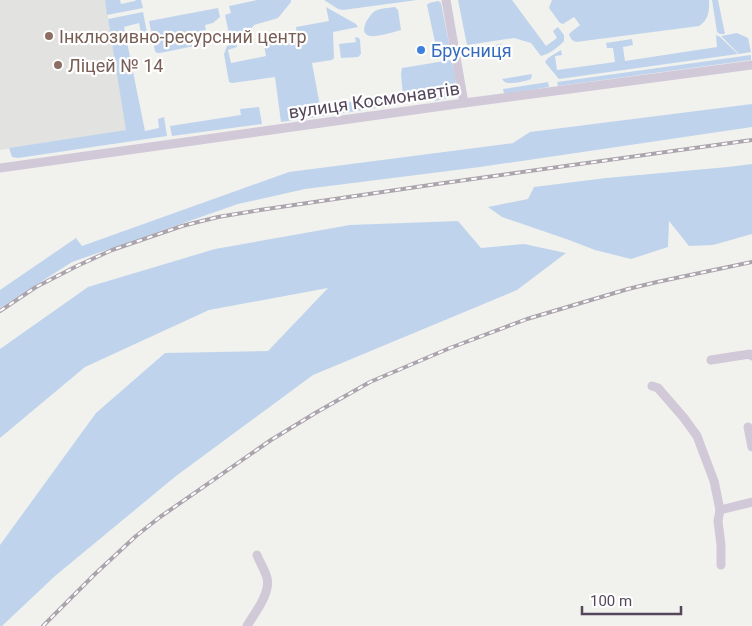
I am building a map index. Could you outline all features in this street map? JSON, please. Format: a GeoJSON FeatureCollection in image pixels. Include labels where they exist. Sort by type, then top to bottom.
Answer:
{"type":"FeatureCollection","features":[{"type":"Feature","properties":{"kind":"street"},"geometry":{"type":"LineString","coordinates":[[446,0],[464,103]]}},
{"type":"Feature","properties":{"kind":"street","name":"вулиця Космонавтів"},"geometry":{"type":"LineString","coordinates":[[0,168],[752,65]]}},
{"type":"Feature","properties":{"kind":"street"},"geometry":{"type":"LineString","coordinates":[[711,360],[750,354],[752,356]]}},
{"type":"Feature","properties":{"kind":"street"},"geometry":{"type":"LineString","coordinates":[[652,386],[658,388],[684,418],[696,436],[714,481],[720,510],[718,521],[721,565]]}},
{"type":"Feature","properties":{"kind":"street"},"geometry":{"type":"LineString","coordinates":[[748,427],[752,447]]}},
{"type":"Feature","properties":{"kind":"street"},"geometry":{"type":"LineString","coordinates":[[720,510],[752,502]]}},
{"type":"Feature","properties":{"kind":"street"},"geometry":{"type":"LineString","coordinates":[[246,626],[268,590],[267,578],[257,555]]}},
{"type":"Feature","properties":{"kind":"shaded area","name":"Ліцей № 14"},"geometry":{"type":"Polygon","coordinates":[[[0,0],[105,0],[127,130],[0,150],[0,0]]]}},
{"type":"Feature","properties":{"kind":"shaded area"},"geometry":{"type":"Polygon","coordinates":[[[105,0],[120,0],[121,4],[141,0],[143,8],[107,15],[105,0]]]}},
{"type":"Feature","properties":{"kind":"shaded area"},"geometry":{"type":"Polygon","coordinates":[[[257,0],[291,0],[291,2],[278,18],[254,25],[249,32],[230,39],[225,15],[231,13],[229,6],[257,0]]]}},
{"type":"Feature","properties":{"kind":"shaded area"},"geometry":{"type":"Polygon","coordinates":[[[324,0],[417,0],[343,10],[324,0]]]}},
{"type":"Feature","properties":{"kind":"shaded area"},"geometry":{"type":"Polygon","coordinates":[[[458,0],[512,0],[546,46],[557,38],[553,31],[558,27],[564,35],[564,41],[554,50],[541,56],[531,43],[514,38],[467,45],[458,0]]]}},
{"type":"Feature","properties":{"kind":"shaded area"},"geometry":{"type":"Polygon","coordinates":[[[552,0],[709,0],[709,8],[708,15],[699,26],[576,42],[569,35],[580,25],[574,17],[563,24],[560,23],[549,8],[552,0]]]}},
{"type":"Feature","properties":{"kind":"shaded area"},"geometry":{"type":"Polygon","coordinates":[[[712,0],[718,0],[725,34],[717,32],[712,0]]]}},
{"type":"Feature","properties":{"kind":"shaded area"},"geometry":{"type":"Polygon","coordinates":[[[438,1],[441,3],[451,53],[448,57],[440,58],[427,5],[438,1]]]}},
{"type":"Feature","properties":{"kind":"shaded area"},"geometry":{"type":"Polygon","coordinates":[[[326,7],[358,27],[333,32],[334,58],[332,60],[312,63],[320,106],[396,96],[398,97],[398,105],[281,122],[275,77],[229,82],[224,54],[227,46],[236,42],[237,47],[228,50],[231,63],[266,56],[264,45],[297,38],[296,27],[329,21],[326,7]]]}},
{"type":"Feature","properties":{"kind":"shaded area"},"geometry":{"type":"Polygon","coordinates":[[[395,7],[398,10],[401,30],[377,36],[366,34],[364,31],[365,24],[375,11],[395,7]]]}},
{"type":"Feature","properties":{"kind":"shaded area"},"geometry":{"type":"Polygon","coordinates":[[[218,8],[220,17],[213,23],[205,25],[206,30],[188,34],[189,41],[207,37],[204,44],[160,53],[155,51],[149,21],[218,8]]]}},
{"type":"Feature","properties":{"kind":"shaded area"},"geometry":{"type":"Polygon","coordinates":[[[143,12],[147,32],[141,33],[139,23],[124,27],[145,131],[159,128],[158,119],[164,117],[167,136],[18,158],[12,157],[9,148],[126,130],[108,19],[143,12]]]}},
{"type":"Feature","properties":{"kind":"shaded area"},"geometry":{"type":"Polygon","coordinates":[[[737,33],[748,38],[751,52],[739,54],[721,36],[737,33]]]}},
{"type":"Feature","properties":{"kind":"shaded area"},"geometry":{"type":"Polygon","coordinates":[[[716,35],[738,54],[559,79],[545,62],[561,50],[562,55],[555,56],[557,70],[615,62],[613,48],[607,48],[606,43],[632,39],[633,45],[623,47],[625,61],[717,47],[716,35]]]}},
{"type":"Feature","properties":{"kind":"shaded area"},"geometry":{"type":"Polygon","coordinates":[[[355,37],[360,40],[361,54],[358,57],[341,58],[339,44],[356,42],[355,37]]]}},
{"type":"Feature","properties":{"kind":"shaded area"},"geometry":{"type":"Polygon","coordinates":[[[501,44],[503,48],[499,48],[499,51],[471,54],[474,48],[501,44]]]}},
{"type":"Feature","properties":{"kind":"shaded area"},"geometry":{"type":"Polygon","coordinates":[[[751,55],[751,60],[558,86],[557,82],[751,55]]]}},
{"type":"Feature","properties":{"kind":"shaded area"},"geometry":{"type":"Polygon","coordinates":[[[451,60],[456,84],[452,97],[435,101],[433,90],[403,95],[402,68],[451,60]]]}},
{"type":"Feature","properties":{"kind":"shaded area"},"geometry":{"type":"Polygon","coordinates":[[[532,74],[531,79],[526,81],[507,83],[502,79],[532,74]]]}},
{"type":"Feature","properties":{"kind":"shaded area"},"geometry":{"type":"Polygon","coordinates":[[[548,82],[549,87],[504,94],[503,89],[548,82]]]}},
{"type":"Feature","properties":{"kind":"shaded area"},"geometry":{"type":"Polygon","coordinates":[[[752,104],[752,127],[480,167],[305,189],[238,204],[72,262],[0,308],[0,290],[76,238],[82,246],[289,172],[513,143],[530,132],[752,104]]]}},
{"type":"Feature","properties":{"kind":"shaded area"},"geometry":{"type":"Polygon","coordinates":[[[259,107],[262,124],[172,136],[170,126],[241,115],[240,109],[259,107]]]}},
{"type":"Feature","properties":{"kind":"shaded area"},"geometry":{"type":"Polygon","coordinates":[[[752,164],[752,234],[713,245],[689,246],[669,221],[668,247],[631,259],[595,250],[502,217],[488,207],[528,199],[534,187],[752,164]]]}},
{"type":"Feature","properties":{"kind":"shaded area"},"geometry":{"type":"Polygon","coordinates":[[[458,221],[481,248],[524,244],[566,253],[517,290],[313,375],[176,476],[55,576],[0,626],[0,545],[96,413],[165,353],[268,351],[328,288],[209,310],[85,367],[0,438],[0,349],[88,287],[215,249],[350,225],[458,221]]]}},
{"type":"Feature","properties":{"kind":"railway"},"geometry":{"type":"LineString","coordinates":[[0,311],[36,287],[112,250],[182,226],[218,217],[752,140]]}},
{"type":"Feature","properties":{"kind":"railway"},"geometry":{"type":"LineString","coordinates":[[43,626],[95,574],[136,536],[160,517],[271,440],[370,382],[450,348],[527,319],[628,289],[752,262]]}},
{"type":"Feature","properties":{"kind":"place","name":"Інклюзивно-ресурсний центр"},"geometry":{"type":"Point","coordinates":[49,36]}},
{"type":"Feature","properties":{"kind":"place","name":"Брусниця"},"geometry":{"type":"Point","coordinates":[421,50]}},
{"type":"Feature","properties":{"kind":"place","name":"Ліцей № 14"},"geometry":{"type":"Point","coordinates":[58,65]}}]}
